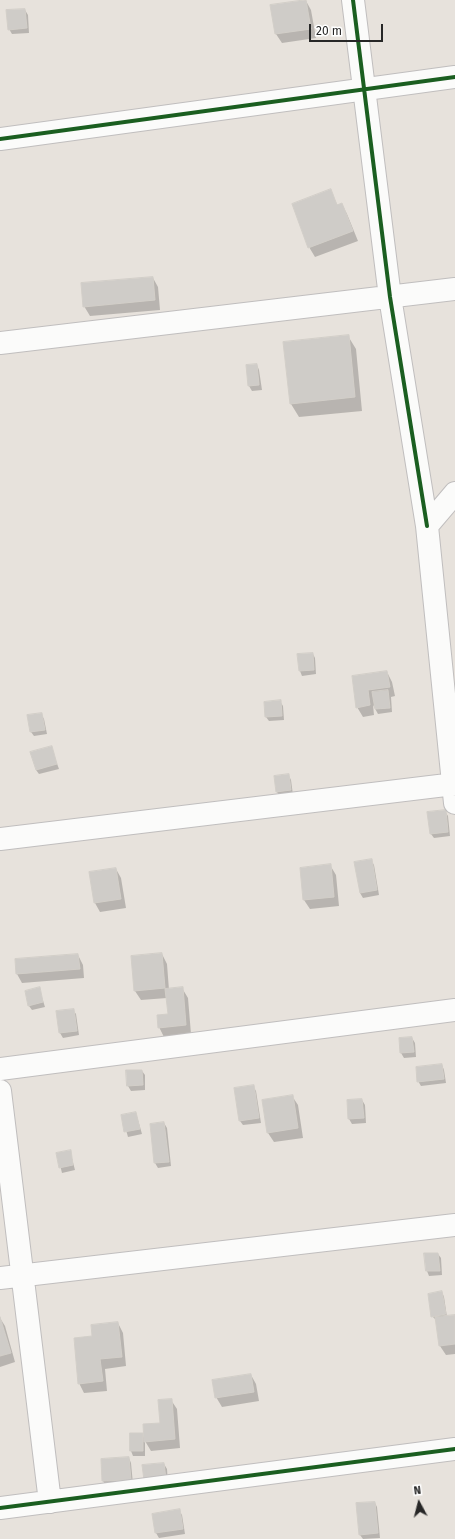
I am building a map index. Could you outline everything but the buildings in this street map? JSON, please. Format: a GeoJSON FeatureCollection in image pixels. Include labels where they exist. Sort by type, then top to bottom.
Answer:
{"type":"FeatureCollection","features":[{"type":"Feature","properties":{"kind":"street"},"geometry":{"type":"LineString","coordinates":[[0,838],[454,791],[427,526],[390,297],[353,0]]}},
{"type":"Feature","properties":{"kind":"street"},"geometry":{"type":"LineString","coordinates":[[0,139],[455,77]]}},
{"type":"Feature","properties":{"kind":"street"},"geometry":{"type":"LineString","coordinates":[[0,343],[455,289]]}},
{"type":"Feature","properties":{"kind":"street"},"geometry":{"type":"LineString","coordinates":[[427,526],[455,493]]}},
{"type":"Feature","properties":{"kind":"street"},"geometry":{"type":"LineString","coordinates":[[0,1069],[455,1010]]}},
{"type":"Feature","properties":{"kind":"street"},"geometry":{"type":"LineString","coordinates":[[0,1091],[50,1502]]}},
{"type":"Feature","properties":{"kind":"street"},"geometry":{"type":"LineString","coordinates":[[0,1278],[455,1225]]}},
{"type":"Feature","properties":{"kind":"street"},"geometry":{"type":"LineString","coordinates":[[0,1508],[455,1449]]}},
{"type":"Feature","properties":{"kind":"cycle path"},"geometry":{"type":"LineString","coordinates":[[353,0],[390,297],[427,526]]}},
{"type":"Feature","properties":{"kind":"cycle path"},"geometry":{"type":"LineString","coordinates":[[0,139],[455,77]]}},
{"type":"Feature","properties":{"kind":"cycle path"},"geometry":{"type":"LineString","coordinates":[[0,1508],[455,1449]]}}]}
